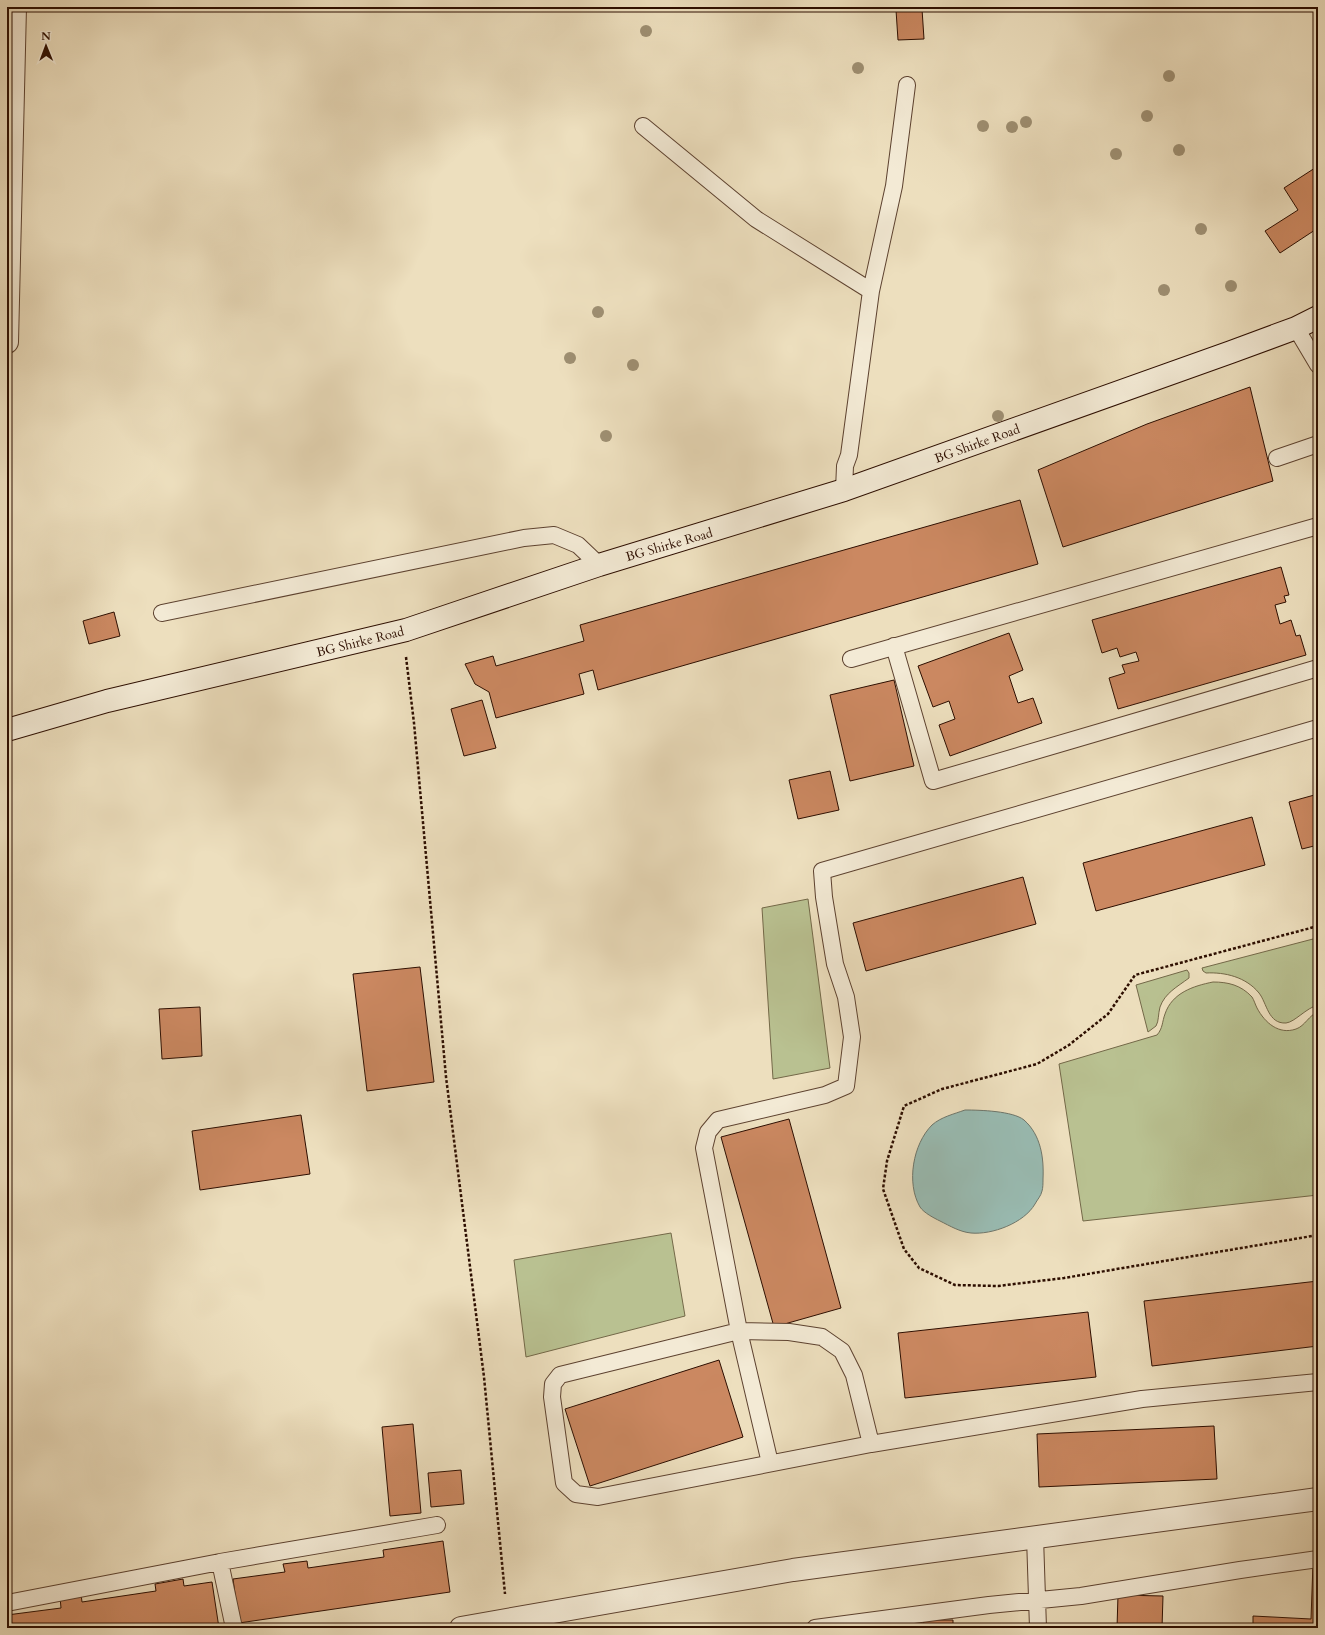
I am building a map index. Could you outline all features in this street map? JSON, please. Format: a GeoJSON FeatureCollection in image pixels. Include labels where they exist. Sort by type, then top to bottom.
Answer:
{"type":"FeatureCollection","features":[{"type":"Feature","properties":{"kind":"street"},"geometry":{"type":"LineString","coordinates":[[7,342],[15,7]]}},
{"type":"Feature","properties":{"kind":"street","name":"BG Shirke Road"},"geometry":{"type":"LineString","coordinates":[[7,730],[107,701],[406,630],[599,564],[844,490],[1296,328],[1318,317]]}},
{"type":"Feature","properties":{"kind":"street"},"geometry":{"type":"LineString","coordinates":[[474,1627],[793,1570],[1318,1499]]}},
{"type":"Feature","properties":{"kind":"lane"},"geometry":{"type":"LineString","coordinates":[[844,490],[845,466],[849,455],[871,291],[894,186],[907,85]]}},
{"type":"Feature","properties":{"kind":"lane"},"geometry":{"type":"LineString","coordinates":[[642,126],[756,219],[871,291]]}},
{"type":"Feature","properties":{"kind":"lane"},"geometry":{"type":"LineString","coordinates":[[1296,328],[1318,365]]}},
{"type":"Feature","properties":{"kind":"lane"},"geometry":{"type":"LineString","coordinates":[[1276,458],[1318,444]]}},
{"type":"Feature","properties":{"kind":"lane"},"geometry":{"type":"LineString","coordinates":[[851,659],[1318,526]]}},
{"type":"Feature","properties":{"kind":"lane"},"geometry":{"type":"LineString","coordinates":[[162,613],[524,538],[554,535],[578,545],[599,564]]}},
{"type":"Feature","properties":{"kind":"lane"},"geometry":{"type":"LineString","coordinates":[[894,646],[933,781],[1318,668]]}},
{"type":"Feature","properties":{"kind":"lane"},"geometry":{"type":"LineString","coordinates":[[770,1464],[739,1331],[704,1148],[708,1132],[718,1120],[825,1094],[846,1086],[852,1037],[846,997],[835,964],[822,871],[1318,728]]}},
{"type":"Feature","properties":{"kind":"lane"},"geometry":{"type":"LineString","coordinates":[[871,1444],[854,1375],[842,1352],[822,1337],[789,1332],[739,1331],[560,1375],[553,1384],[552,1397],[564,1483],[576,1494],[598,1497],[871,1444],[1142,1400],[1318,1382]]}},
{"type":"Feature","properties":{"kind":"lane"},"geometry":{"type":"LineString","coordinates":[[7,1603],[220,1562],[437,1525]]}},
{"type":"Feature","properties":{"kind":"lane"},"geometry":{"type":"LineString","coordinates":[[1036,1537],[1038,1628]]}},
{"type":"Feature","properties":{"kind":"lane"},"geometry":{"type":"LineString","coordinates":[[815,1628],[990,1605],[1081,1596],[1318,1559]]}},
{"type":"Feature","properties":{"kind":"lane"},"geometry":{"type":"LineString","coordinates":[[220,1562],[234,1628]]}},
{"type":"Feature","properties":{"kind":"path"},"geometry":{"type":"LineString","coordinates":[[406,656],[414,723],[446,1077],[484,1377],[508,1621]]}},
{"type":"Feature","properties":{"kind":"path"},"geometry":{"type":"LineString","coordinates":[[1318,926],[1134,975],[1108,1014],[1069,1045],[1037,1064],[942,1089],[904,1106],[887,1161],[883,1189],[904,1249],[919,1268],[955,1285],[998,1286],[1064,1278],[1318,1235]]}},
{"type":"Feature","properties":{"kind":"green space"},"geometry":{"type":"Polygon","coordinates":[[[808,899],[830,1068],[773,1079],[762,908],[808,899]]]}},
{"type":"Feature","properties":{"kind":"green space"},"geometry":{"type":"Polygon","coordinates":[[[1313,939],[1318,939],[1318,1005],[1286,1023],[1275,1020],[1272,1017],[1259,993],[1242,979],[1220,973],[1206,973],[1202,968],[1313,939]]]}},
{"type":"Feature","properties":{"kind":"green space"},"geometry":{"type":"Polygon","coordinates":[[[1187,970],[1189,973],[1189,978],[1165,998],[1160,1007],[1156,1026],[1148,1032],[1136,985],[1187,970]]]}},
{"type":"Feature","properties":{"kind":"green space"},"geometry":{"type":"Polygon","coordinates":[[[1213,982],[1239,987],[1248,993],[1268,1023],[1278,1029],[1290,1030],[1299,1028],[1318,1012],[1318,1195],[1083,1221],[1059,1064],[1157,1035],[1168,1007],[1178,996],[1191,988],[1213,982]]]}},
{"type":"Feature","properties":{"kind":"green space"},"geometry":{"type":"Polygon","coordinates":[[[671,1233],[685,1316],[526,1357],[514,1260],[671,1233]]]}},
{"type":"Feature","properties":{"kind":"water"},"geometry":{"type":"Polygon","coordinates":[[[965,1110],[1004,1113],[1019,1117],[1030,1126],[1038,1140],[1040,1147],[1043,1163],[1043,1188],[1041,1195],[1030,1211],[1023,1217],[998,1230],[971,1233],[951,1227],[929,1215],[920,1207],[913,1187],[916,1153],[925,1133],[939,1120],[965,1110]]]}},
{"type":"Feature","properties":{"kind":"building"},"geometry":{"type":"Polygon","coordinates":[[[922,9],[924,39],[898,40],[896,10],[922,9]]]}},
{"type":"Feature","properties":{"kind":"building"},"geometry":{"type":"Polygon","coordinates":[[[1318,166],[1318,228],[1280,253],[1265,231],[1298,210],[1284,188],[1318,166]]]}},
{"type":"Feature","properties":{"kind":"building"},"geometry":{"type":"Polygon","coordinates":[[[1250,387],[1273,481],[1063,547],[1038,470],[1147,424],[1250,387]]]}},
{"type":"Feature","properties":{"kind":"building"},"geometry":{"type":"Polygon","coordinates":[[[1020,500],[1038,564],[598,690],[593,670],[579,674],[584,694],[496,718],[489,692],[475,684],[465,664],[493,656],[496,666],[584,641],[580,625],[1020,500]]]}},
{"type":"Feature","properties":{"kind":"building"},"geometry":{"type":"Polygon","coordinates":[[[1281,567],[1289,595],[1284,596],[1286,602],[1275,605],[1280,624],[1291,620],[1296,636],[1300,635],[1306,655],[1118,709],[1109,678],[1125,673],[1122,665],[1139,661],[1136,652],[1120,657],[1117,648],[1102,653],[1092,620],[1281,567]]]}},
{"type":"Feature","properties":{"kind":"building"},"geometry":{"type":"Polygon","coordinates":[[[114,612],[120,636],[89,644],[83,621],[114,612]]]}},
{"type":"Feature","properties":{"kind":"building"},"geometry":{"type":"Polygon","coordinates":[[[1009,633],[1023,670],[1009,676],[1018,703],[1033,698],[1042,723],[950,756],[939,725],[955,719],[949,701],[933,707],[918,666],[1009,633]]]}},
{"type":"Feature","properties":{"kind":"building"},"geometry":{"type":"Polygon","coordinates":[[[894,680],[914,766],[850,781],[830,695],[894,680]]]}},
{"type":"Feature","properties":{"kind":"building"},"geometry":{"type":"Polygon","coordinates":[[[482,700],[496,748],[464,756],[451,709],[482,700]]]}},
{"type":"Feature","properties":{"kind":"building"},"geometry":{"type":"Polygon","coordinates":[[[830,771],[839,810],[798,819],[789,780],[830,771]]]}},
{"type":"Feature","properties":{"kind":"building"},"geometry":{"type":"Polygon","coordinates":[[[1318,794],[1318,845],[1302,849],[1289,802],[1318,794]]]}},
{"type":"Feature","properties":{"kind":"building"},"geometry":{"type":"Polygon","coordinates":[[[1252,817],[1265,865],[1096,911],[1083,863],[1252,817]]]}},
{"type":"Feature","properties":{"kind":"building"},"geometry":{"type":"Polygon","coordinates":[[[1023,877],[1036,924],[866,971],[853,923],[1023,877]]]}},
{"type":"Feature","properties":{"kind":"building"},"geometry":{"type":"Polygon","coordinates":[[[420,967],[434,1082],[367,1091],[353,974],[420,967]]]}},
{"type":"Feature","properties":{"kind":"building"},"geometry":{"type":"Polygon","coordinates":[[[200,1007],[202,1056],[162,1059],[159,1009],[200,1007]]]}},
{"type":"Feature","properties":{"kind":"building"},"geometry":{"type":"Polygon","coordinates":[[[301,1115],[310,1174],[200,1190],[192,1131],[301,1115]]]}},
{"type":"Feature","properties":{"kind":"building"},"geometry":{"type":"Polygon","coordinates":[[[789,1119],[841,1308],[774,1327],[721,1137],[789,1119]]]}},
{"type":"Feature","properties":{"kind":"building"},"geometry":{"type":"Polygon","coordinates":[[[1318,1281],[1318,1346],[1152,1366],[1144,1301],[1318,1281]]]}},
{"type":"Feature","properties":{"kind":"building"},"geometry":{"type":"Polygon","coordinates":[[[1088,1312],[1096,1377],[905,1398],[898,1333],[1088,1312]]]}},
{"type":"Feature","properties":{"kind":"building"},"geometry":{"type":"Polygon","coordinates":[[[719,1360],[743,1437],[590,1486],[565,1409],[719,1360]]]}},
{"type":"Feature","properties":{"kind":"building"},"geometry":{"type":"Polygon","coordinates":[[[413,1424],[421,1513],[390,1516],[382,1427],[413,1424]]]}},
{"type":"Feature","properties":{"kind":"building"},"geometry":{"type":"Polygon","coordinates":[[[1214,1426],[1217,1479],[1039,1487],[1037,1434],[1214,1426]]]}},
{"type":"Feature","properties":{"kind":"building"},"geometry":{"type":"Polygon","coordinates":[[[461,1470],[464,1504],[431,1507],[428,1473],[461,1470]]]}},
{"type":"Feature","properties":{"kind":"building"},"geometry":{"type":"Polygon","coordinates":[[[443,1541],[450,1592],[239,1623],[233,1579],[285,1572],[283,1564],[307,1561],[308,1568],[384,1557],[383,1550],[443,1541]]]}},
{"type":"Feature","properties":{"kind":"building"},"geometry":{"type":"Polygon","coordinates":[[[1313,1563],[1318,1563],[1318,1628],[1253,1628],[1253,1616],[1311,1619],[1313,1563]]]}},
{"type":"Feature","properties":{"kind":"building"},"geometry":{"type":"Polygon","coordinates":[[[183,1579],[184,1586],[212,1582],[219,1628],[7,1628],[7,1615],[61,1608],[60,1597],[81,1594],[82,1602],[156,1591],[155,1584],[183,1579]]]}},
{"type":"Feature","properties":{"kind":"building"},"geometry":{"type":"Polygon","coordinates":[[[1118,1595],[1163,1596],[1162,1628],[1117,1628],[1118,1595]]]}},
{"type":"Feature","properties":{"kind":"building"},"geometry":{"type":"Polygon","coordinates":[[[924,1620],[953,1620],[953,1628],[923,1628],[924,1620]]]}}]}
